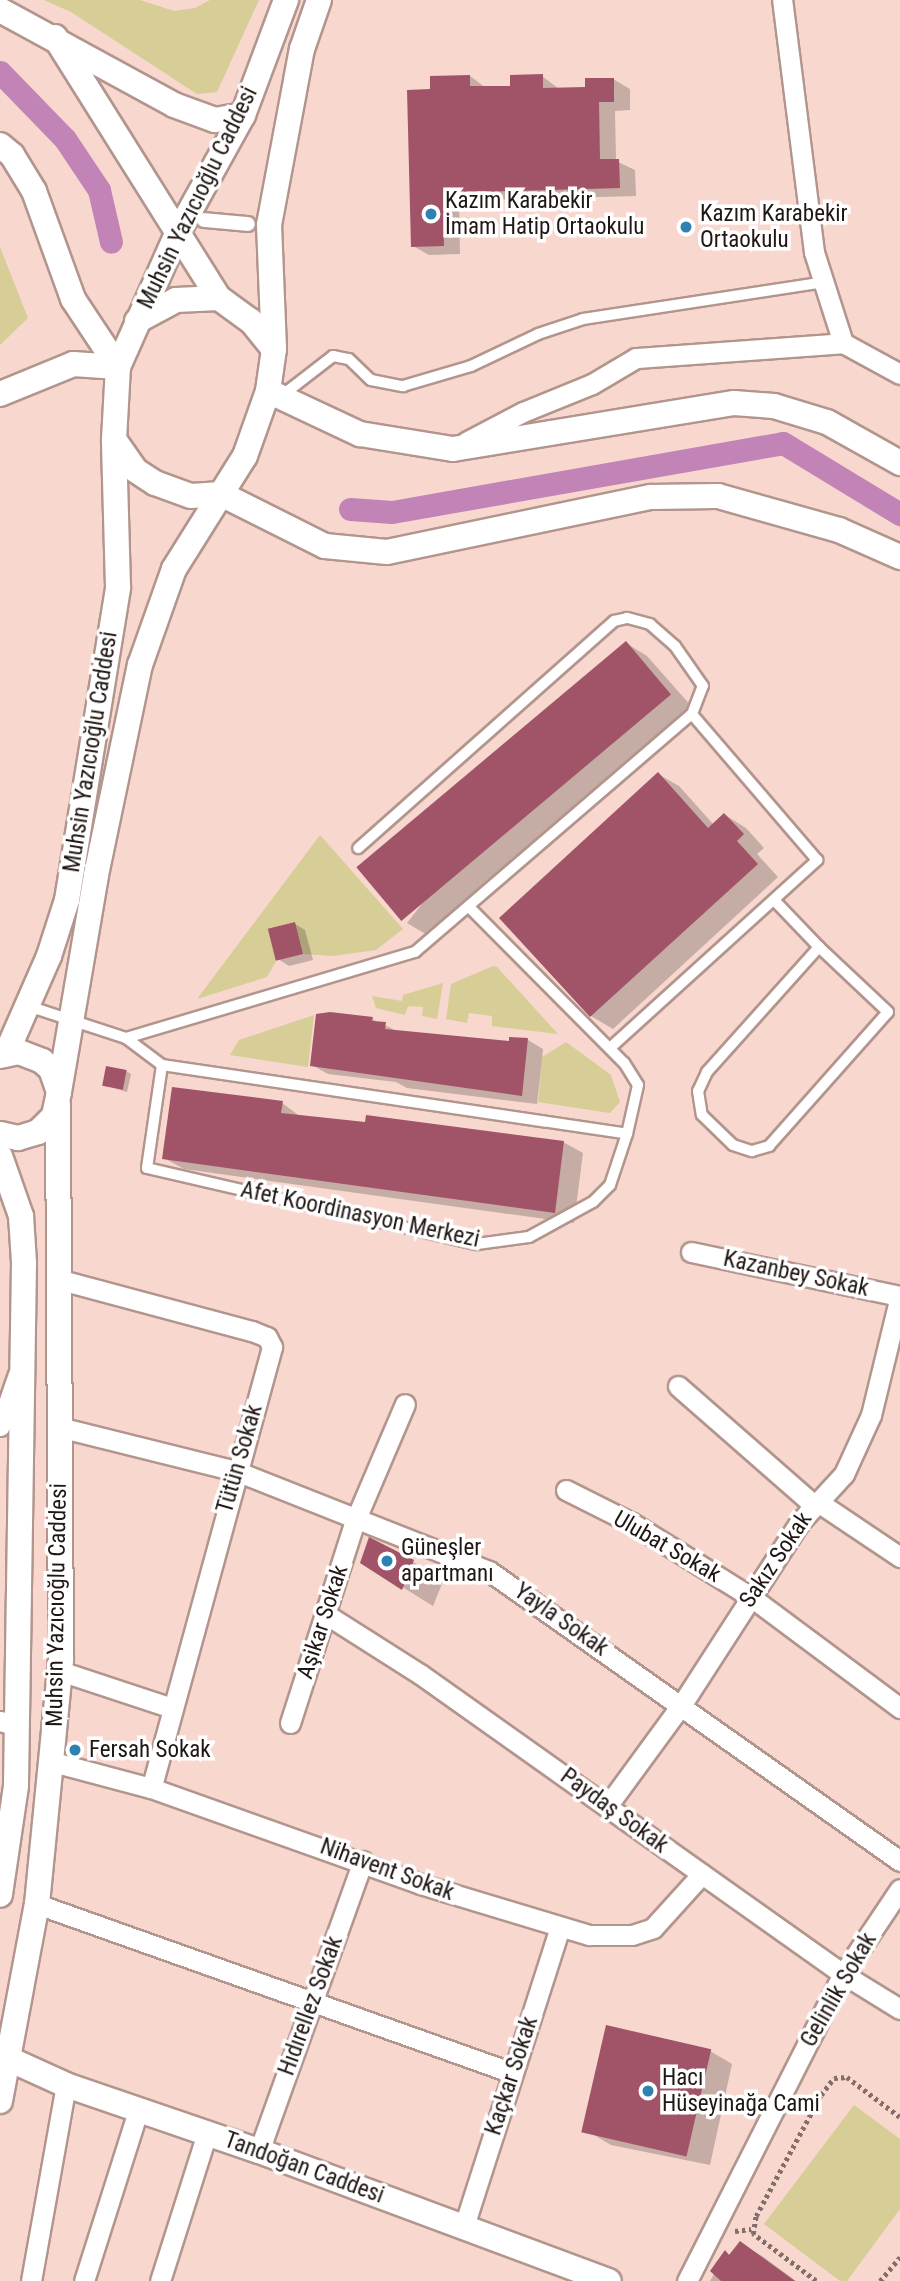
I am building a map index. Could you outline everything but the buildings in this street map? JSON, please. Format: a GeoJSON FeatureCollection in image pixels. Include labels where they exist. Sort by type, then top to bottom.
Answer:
{"type":"FeatureCollection","features":[{"type":"Feature","properties":{"kind":"street","name":"Muhsin Yazıcıoğlu Caddesi"},"geometry":{"type":"LineString","coordinates":[[3,1055],[49,956],[67,900],[118,587],[114,440],[118,367],[176,236],[243,115],[286,0]]}},
{"type":"Feature","properties":{"kind":"street","name":"Muhsin Yazıcıoğlu Caddesi"},"geometry":{"type":"LineString","coordinates":[[0,2101],[4,2058],[37,1904],[60,1671],[59,1099],[96,874],[140,665],[174,569],[251,443],[274,394],[269,225],[302,49],[319,0]]}},
{"type":"Feature","properties":{"kind":"street"},"geometry":{"type":"LineString","coordinates":[[782,0],[814,252],[844,343]]}},
{"type":"Feature","properties":{"kind":"street"},"geometry":{"type":"LineString","coordinates":[[0,10],[55,37],[174,105],[215,120],[243,115]]}},
{"type":"Feature","properties":{"kind":"street"},"geometry":{"type":"LineString","coordinates":[[55,37],[176,236],[219,298],[251,321],[274,349]]}},
{"type":"Feature","properties":{"kind":"street"},"geometry":{"type":"LineString","coordinates":[[0,145],[12,155],[34,191],[73,299],[118,367]]}},
{"type":"Feature","properties":{"kind":"street"},"geometry":{"type":"LineString","coordinates":[[204,220],[247,224]]}},
{"type":"Feature","properties":{"kind":"street"},"geometry":{"type":"LineString","coordinates":[[137,321],[176,300],[219,298]]}},
{"type":"Feature","properties":{"kind":"street"},"geometry":{"type":"LineString","coordinates":[[453,449],[523,412],[592,384],[636,358],[844,343],[900,374]]}},
{"type":"Feature","properties":{"kind":"street"},"geometry":{"type":"LineString","coordinates":[[0,394],[72,363],[118,367]]}},
{"type":"Feature","properties":{"kind":"street"},"geometry":{"type":"LineString","coordinates":[[274,394],[360,435],[453,449],[734,403],[774,405],[827,422],[900,463]]}},
{"type":"Feature","properties":{"kind":"street"},"geometry":{"type":"LineString","coordinates":[[114,440],[135,470],[155,484],[191,496],[221,494],[325,546],[387,552],[651,497],[718,496],[839,530],[900,557]]}},
{"type":"Feature","properties":{"kind":"street"},"geometry":{"type":"LineString","coordinates":[[0,1135],[18,1138],[38,1132],[59,1099],[42,1061],[31,1055],[3,1055]]}},
{"type":"Feature","properties":{"kind":"street","name":"Muhsin Yazıcıoğlu Caddesi"},"geometry":{"type":"LineString","coordinates":[[0,1156],[6,1185],[21,1216],[24,1263],[9,1723],[13,1824],[1,1887]]}},
{"type":"Feature","properties":{"kind":"street","name":"Kazanbey Sokak"},"geometry":{"type":"LineString","coordinates":[[691,1251],[900,1296]]}},
{"type":"Feature","properties":{"kind":"street","name":"Tütün Sokak"},"geometry":{"type":"LineString","coordinates":[[61,1280],[267,1337],[272,1347],[151,1788]]}},
{"type":"Feature","properties":{"kind":"street","name":"Sakız Sokak"},"geometry":{"type":"LineString","coordinates":[[608,1805],[681,1703],[816,1503],[844,1474],[872,1415],[900,1296]]}},
{"type":"Feature","properties":{"kind":"street"},"geometry":{"type":"LineString","coordinates":[[0,1426],[21,1364]]}},
{"type":"Feature","properties":{"kind":"street"},"geometry":{"type":"LineString","coordinates":[[678,1385],[816,1503],[900,1557]]}},
{"type":"Feature","properties":{"kind":"street","name":"Aşikar Sokak"},"geometry":{"type":"LineString","coordinates":[[290,1723],[327,1615],[355,1521],[405,1404]]}},
{"type":"Feature","properties":{"kind":"street","name":"Yayla Sokak"},"geometry":{"type":"LineString","coordinates":[[59,1427],[236,1471],[355,1521],[489,1571],[681,1703],[900,1861]]}},
{"type":"Feature","properties":{"kind":"street","name":"Ulubat Sokak"},"geometry":{"type":"LineString","coordinates":[[566,1490],[632,1522],[751,1597],[900,1708]]}},
{"type":"Feature","properties":{"kind":"street","name":"Paydaş Sokak"},"geometry":{"type":"LineString","coordinates":[[327,1615],[608,1805],[843,1974],[900,2008]]}},
{"type":"Feature","properties":{"kind":"street"},"geometry":{"type":"LineString","coordinates":[[60,1671],[172,1708]]}},
{"type":"Feature","properties":{"kind":"street"},"geometry":{"type":"LineString","coordinates":[[9,1723],[54,1750]]}},
{"type":"Feature","properties":{"kind":"street","name":"Nihavent Sokak"},"geometry":{"type":"LineString","coordinates":[[54,1750],[151,1788],[363,1861],[560,1927],[607,1936],[653,1928],[702,1874]]}},
{"type":"Feature","properties":{"kind":"street","name":"Hıdırellez Sokak"},"geometry":{"type":"LineString","coordinates":[[259,2151],[363,1861]]}},
{"type":"Feature","properties":{"kind":"street","name":"Gelinlik Sokak"},"geometry":{"type":"LineString","coordinates":[[687,2281],[843,1974],[900,1889]]}},
{"type":"Feature","properties":{"kind":"street"},"geometry":{"type":"LineString","coordinates":[[37,1904],[513,2073]]}},
{"type":"Feature","properties":{"kind":"street","name":"Kaçkar Sokak"},"geometry":{"type":"LineString","coordinates":[[464,2225],[560,1927]]}},
{"type":"Feature","properties":{"kind":"street","name":"Tandoğan Caddesi"},"geometry":{"type":"LineString","coordinates":[[4,2058],[66,2085],[464,2225],[574,2275],[609,2281]]}},
{"type":"Feature","properties":{"kind":"street"},"geometry":{"type":"LineString","coordinates":[[31,2281],[66,2085]]}},
{"type":"Feature","properties":{"kind":"street"},"geometry":{"type":"LineString","coordinates":[[83,2281],[138,2111]]}},
{"type":"Feature","properties":{"kind":"street"},"geometry":{"type":"LineString","coordinates":[[160,2281],[206,2133]]}},
{"type":"Feature","properties":{"kind":"lane"},"geometry":{"type":"LineString","coordinates":[[274,394],[333,356],[349,359],[371,380],[403,386],[471,366],[538,334],[583,319],[824,282]]}},
{"type":"Feature","properties":{"kind":"lane"},"geometry":{"type":"LineString","coordinates":[[126,1038],[415,952],[692,714],[703,686],[675,646],[639,619],[614,621],[358,848]]}},
{"type":"Feature","properties":{"kind":"lane"},"geometry":{"type":"LineString","coordinates":[[610,1048],[817,860],[692,714]]}},
{"type":"Feature","properties":{"kind":"lane"},"geometry":{"type":"LineString","coordinates":[[774,900],[888,1012],[769,1146],[752,1151],[733,1145],[702,1115],[698,1091],[707,1072],[819,947]]}},
{"type":"Feature","properties":{"kind":"lane","name":"Afet Koordinasyon Merkezi"},"geometry":{"type":"LineString","coordinates":[[162,1065],[147,1168],[477,1244],[529,1237],[593,1202],[610,1185],[627,1134],[638,1085],[610,1048],[468,906]]}},
{"type":"Feature","properties":{"kind":"lane"},"geometry":{"type":"LineString","coordinates":[[25,1006],[43,1008],[72,1021],[126,1038],[162,1065],[627,1134]]}},
{"type":"Feature","properties":{"kind":"path"},"geometry":{"type":"LineString","coordinates":[[816,2281],[753,2234],[756,2216],[821,2095],[834,2078],[847,2077],[900,2117]]}},
{"type":"Feature","properties":{"kind":"path"},"geometry":{"type":"LineString","coordinates":[[880,2281],[900,2257]]}},
{"type":"Feature","properties":{"kind":"shaded area"},"geometry":{"type":"Polygon","coordinates":[[[44,0],[140,0],[174,11],[195,8],[210,0],[259,0],[217,92],[197,94],[71,12],[44,0]]]}},
{"type":"Feature","properties":{"kind":"shaded area"},"geometry":{"type":"Polygon","coordinates":[[[0,247],[28,318],[0,345],[0,247]]]}},
{"type":"Feature","properties":{"kind":"shaded area"},"geometry":{"type":"Polygon","coordinates":[[[320,835],[403,929],[376,950],[333,956],[303,954],[295,922],[269,929],[276,961],[267,977],[197,999],[320,835]]]}},
{"type":"Feature","properties":{"kind":"shaded area"},"geometry":{"type":"Polygon","coordinates":[[[493,966],[497,967],[558,1034],[492,1026],[492,1016],[469,1013],[467,1023],[446,1019],[451,984],[493,966]]]}},
{"type":"Feature","properties":{"kind":"shaded area"},"geometry":{"type":"Polygon","coordinates":[[[443,983],[437,1019],[422,1016],[423,1007],[408,1006],[405,1015],[376,1008],[372,996],[402,1001],[403,995],[443,983]]]}},
{"type":"Feature","properties":{"kind":"shaded area"},"geometry":{"type":"Polygon","coordinates":[[[314,1015],[308,1067],[230,1055],[239,1040],[314,1015]]]}},
{"type":"Feature","properties":{"kind":"shaded area"},"geometry":{"type":"Polygon","coordinates":[[[566,1042],[611,1075],[620,1102],[610,1113],[538,1102],[542,1057],[566,1042]]]}},
{"type":"Feature","properties":{"kind":"shaded area"},"geometry":{"type":"Polygon","coordinates":[[[854,2105],[900,2139],[900,2209],[847,2281],[840,2281],[764,2224],[854,2105]]]}},
{"type":"Feature","properties":{"kind":"waterway"},"geometry":{"type":"LineString","coordinates":[[0,72],[65,139],[99,190],[111,242]]}},
{"type":"Feature","properties":{"kind":"waterway"},"geometry":{"type":"LineString","coordinates":[[350,509],[392,512],[783,443],[900,514]]}},
{"type":"Feature","properties":{"kind":"place","name":"Kazım Karabekir İmam Hatip Ortaokulu"},"geometry":{"type":"Point","coordinates":[431,214]}},
{"type":"Feature","properties":{"kind":"place","name":"Kazım Karabekir Ortaokulu"},"geometry":{"type":"Point","coordinates":[686,227]}},
{"type":"Feature","properties":{"kind":"place","name":"Güneşler apartmanı"},"geometry":{"type":"Point","coordinates":[387,1561]}},
{"type":"Feature","properties":{"kind":"place","name":"Fersah Sokak"},"geometry":{"type":"Point","coordinates":[75,1750]}},
{"type":"Feature","properties":{"kind":"place","name":"Hacı Hüseyinağa Cami"},"geometry":{"type":"Point","coordinates":[648,2091]}}]}
